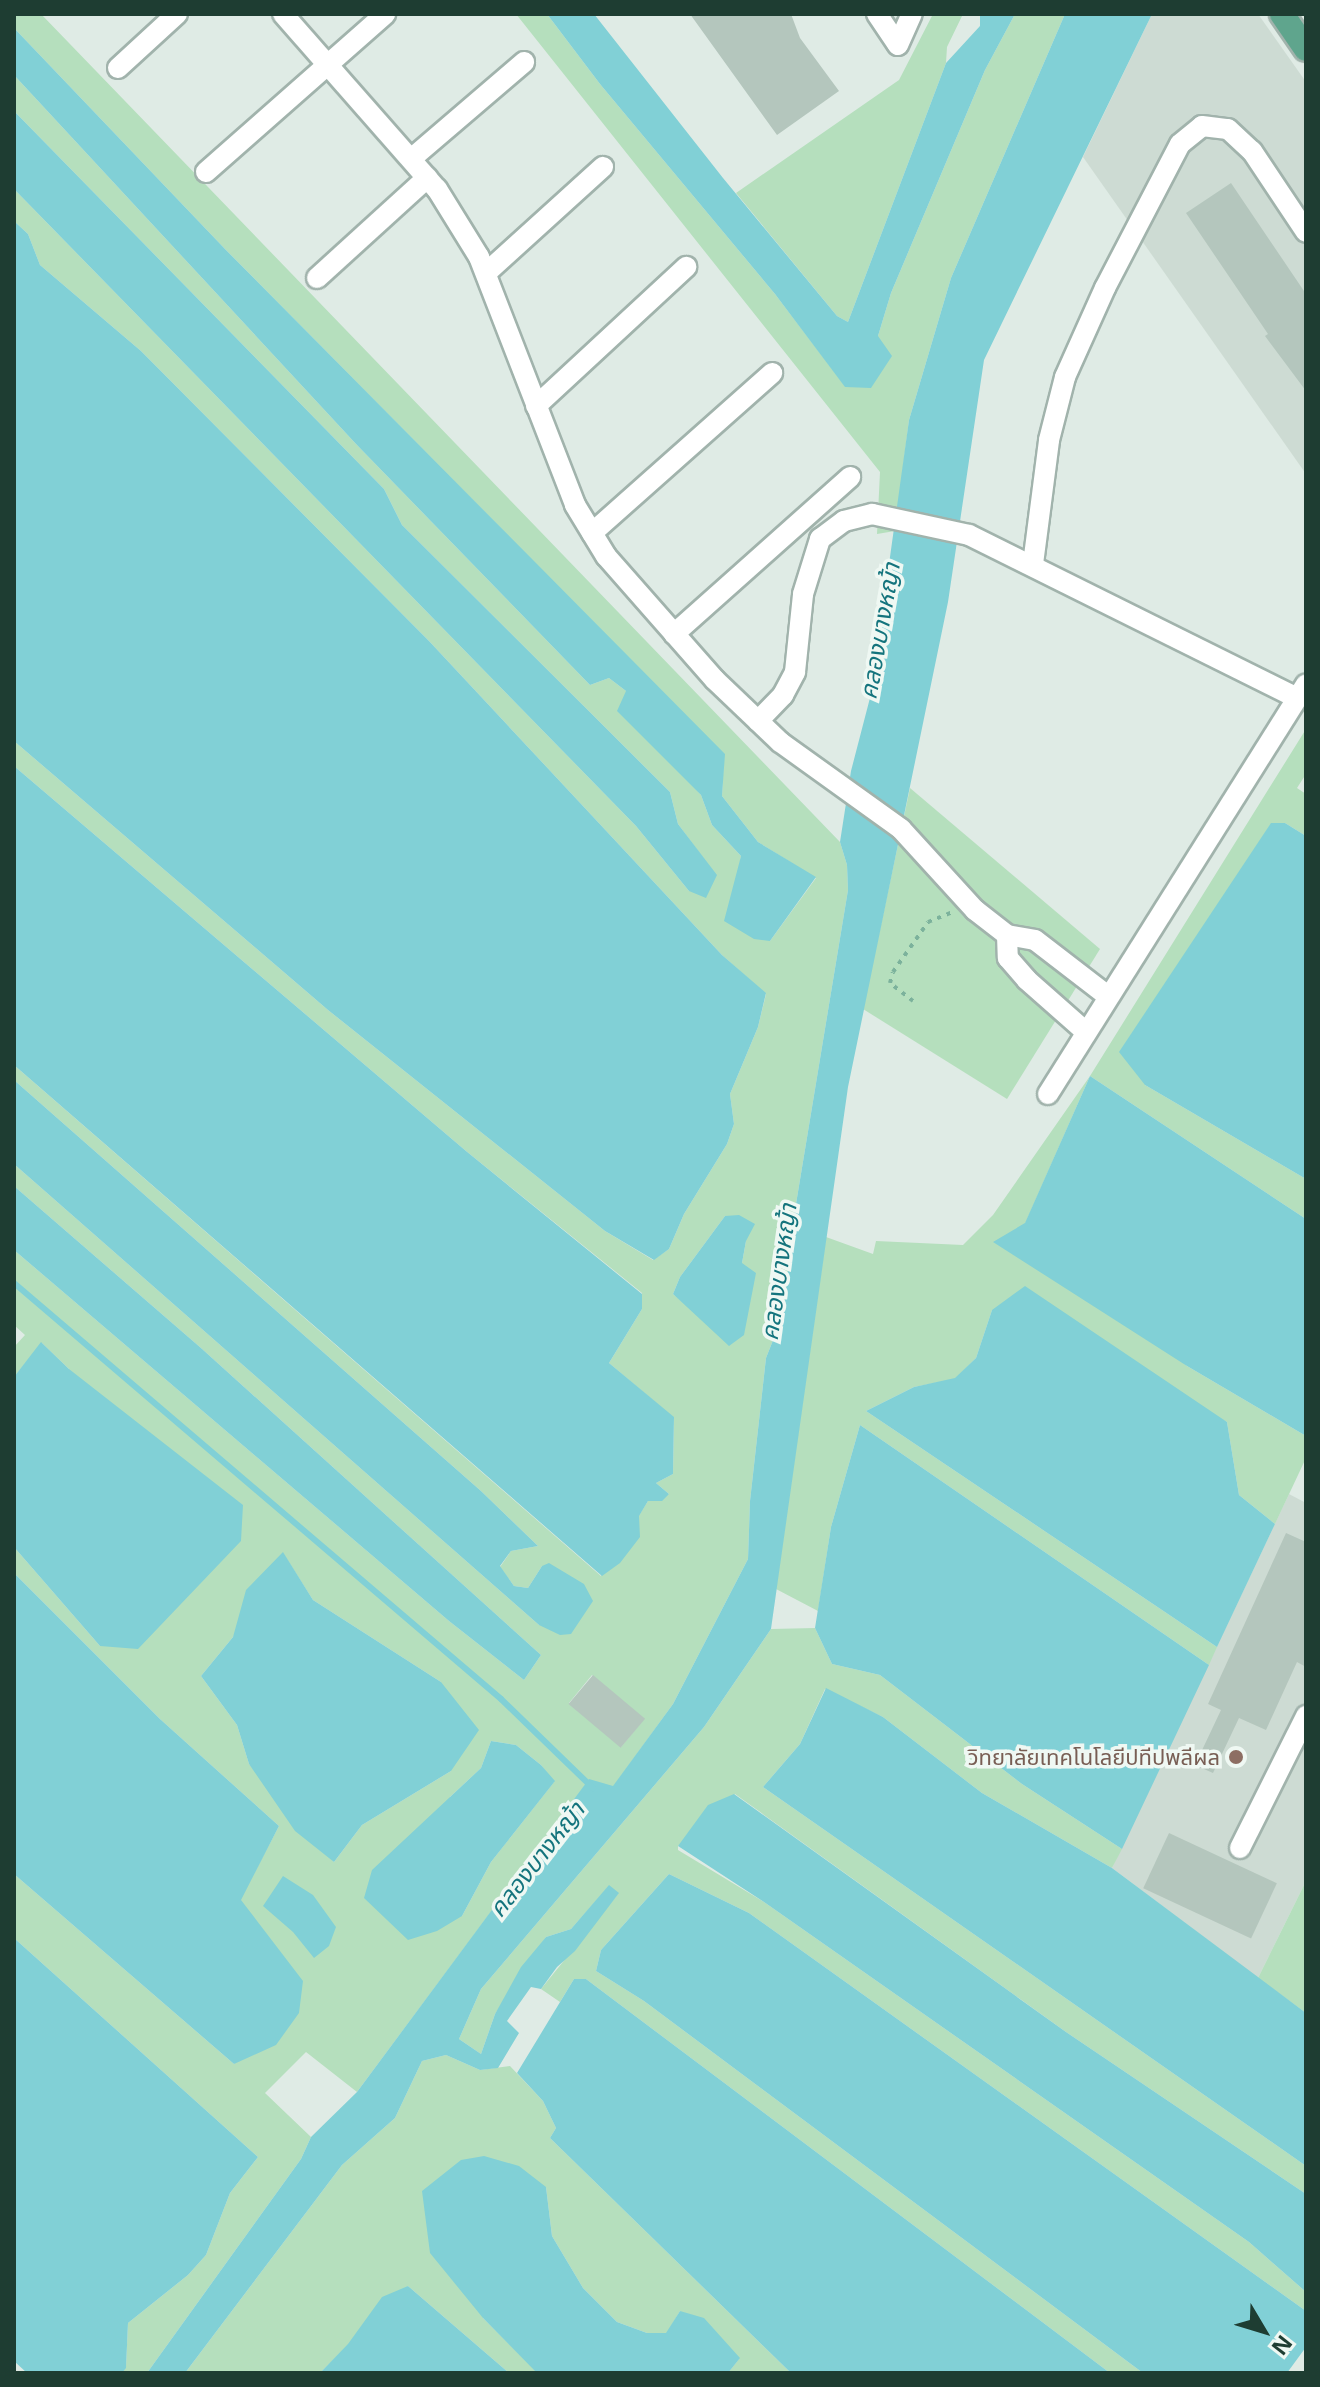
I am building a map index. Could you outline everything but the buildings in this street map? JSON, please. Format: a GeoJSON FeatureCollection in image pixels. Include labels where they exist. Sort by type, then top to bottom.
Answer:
{"type":"FeatureCollection","features":[{"type":"Feature","properties":{"kind":"main road"},"geometry":{"type":"LineString","coordinates":[[1282,14],[1306,49]]}},
{"type":"Feature","properties":{"kind":"street"},"geometry":{"type":"LineString","coordinates":[[118,68],[177,14]]}},
{"type":"Feature","properties":{"kind":"street"},"geometry":{"type":"LineString","coordinates":[[283,14],[427,178],[486,273],[575,505],[606,556],[715,680],[780,742],[901,829],[970,905],[1007,935],[1035,940],[1109,997]]}},
{"type":"Feature","properties":{"kind":"street"},"geometry":{"type":"LineString","coordinates":[[206,172],[385,14]]}},
{"type":"Feature","properties":{"kind":"street"},"geometry":{"type":"LineString","coordinates":[[877,14],[898,45],[912,14]]}},
{"type":"Feature","properties":{"kind":"street"},"geometry":{"type":"LineString","coordinates":[[411,159],[524,62]]}},
{"type":"Feature","properties":{"kind":"street"},"geometry":{"type":"LineString","coordinates":[[1033,564],[1049,440],[1065,377],[1105,288],[1180,144],[1202,126],[1228,129],[1252,151],[1306,232]]}},
{"type":"Feature","properties":{"kind":"street"},"geometry":{"type":"LineString","coordinates":[[486,273],[603,167]]}},
{"type":"Feature","properties":{"kind":"street"},"geometry":{"type":"LineString","coordinates":[[317,278],[427,178]]}},
{"type":"Feature","properties":{"kind":"street"},"geometry":{"type":"LineString","coordinates":[[536,406],[686,267]]}},
{"type":"Feature","properties":{"kind":"street"},"geometry":{"type":"LineString","coordinates":[[592,533],[772,373]]}},
{"type":"Feature","properties":{"kind":"street"},"geometry":{"type":"LineString","coordinates":[[674,634],[850,477]]}},
{"type":"Feature","properties":{"kind":"street"},"geometry":{"type":"LineString","coordinates":[[758,721],[783,695],[795,672],[803,594],[820,539],[844,521],[872,514],[966,534],[1302,691],[1048,1094]]}},
{"type":"Feature","properties":{"kind":"street"},"geometry":{"type":"LineString","coordinates":[[1007,935],[1008,958],[1027,980],[1086,1032]]}},
{"type":"Feature","properties":{"kind":"street"},"geometry":{"type":"LineString","coordinates":[[1240,1848],[1306,1716]]}},
{"type":"Feature","properties":{"kind":"path"},"geometry":{"type":"LineString","coordinates":[[913,1001],[890,983],[893,972],[928,922],[970,905]]}},
{"type":"Feature","properties":{"kind":"shaded area"},"geometry":{"type":"Polygon","coordinates":[[[1152,14],[1258,14],[1306,82],[1306,474],[1083,157],[1152,14]]]}},
{"type":"Feature","properties":{"kind":"shaded area","name":"วิทยาลัยเทคโนโลยีปทีปพลีผล"},"geometry":{"type":"Polygon","coordinates":[[[1289,1494],[1306,1503],[1306,1881],[1258,1978],[1112,1868],[1289,1494]]]}},
{"type":"Feature","properties":{"kind":"green space"},"geometry":{"type":"Polygon","coordinates":[[[14,14],[41,14],[840,842],[847,865],[848,890],[794,1216],[783,1315],[766,1358],[750,1501],[748,1559],[673,1704],[613,1787],[589,1780],[357,2092],[306,2052],[265,2093],[311,2137],[301,2159],[147,2373],[122,2373],[126,2367],[128,2323],[188,2275],[206,2255],[230,2193],[258,2157],[14,1938],[14,1874],[234,2064],[302,1981],[240,1900],[279,1826],[160,1719],[14,1573],[14,1547],[100,1646],[69,1369],[42,1343],[14,1377],[14,1347],[25,1335],[14,1325],[14,1250],[449,1621],[524,1680],[541,1655],[201,1348],[14,1186],[14,1164],[539,1625],[542,1566],[528,1588],[514,1586],[500,1567],[511,1551],[538,1546],[481,1491],[14,1080],[14,1065],[601,1576],[648,1501],[669,1494],[656,1483],[673,1474],[674,1418],[609,1363],[642,1309],[642,1293],[466,1151],[14,766],[14,741],[328,1010],[605,1231],[653,1260],[669,1249],[684,1214],[727,1144],[734,1124],[730,1094],[758,1027],[766,994],[722,955],[429,641],[141,351],[40,265],[28,234],[14,221],[14,189],[636,826],[689,891],[716,875],[678,824],[670,792],[402,525],[384,489],[14,111],[14,75],[356,444],[590,685],[609,678],[626,691],[674,764],[701,795],[712,825],[741,856],[736,885],[770,941],[816,878],[758,842],[722,796],[724,754],[225,249],[14,28],[14,14]],[[725,1216],[680,1277],[673,1294],[685,1304],[742,1263],[746,1241],[725,1216]],[[283,1553],[233,1637],[201,1676],[237,1725],[249,1764],[334,1862],[362,1825],[451,1771],[441,1682],[313,1600],[283,1553]],[[592,1675],[569,1703],[621,1747],[644,1719],[592,1675]],[[491,1741],[481,1768],[450,1797],[462,1916],[491,1862],[554,1782],[541,1765],[516,1745],[491,1741]]]}},
{"type":"Feature","properties":{"kind":"green space"},"geometry":{"type":"Polygon","coordinates":[[[516,14],[547,14],[600,84],[775,294],[845,386],[878,336],[891,293],[985,70],[1015,14],[1065,14],[951,278],[909,420],[895,531],[877,534],[880,472],[516,14]]]}},
{"type":"Feature","properties":{"kind":"green space"},"geometry":{"type":"Polygon","coordinates":[[[933,14],[963,14],[947,47],[946,63],[848,322],[837,316],[736,193],[899,80],[933,14]]]}},
{"type":"Feature","properties":{"kind":"green space"},"geometry":{"type":"Polygon","coordinates":[[[1306,729],[1306,774],[1297,788],[1306,794],[1306,836],[1285,823],[1145,1085],[1306,1179],[1306,1219],[1090,1076],[1306,729]]]}},
{"type":"Feature","properties":{"kind":"green space"},"geometry":{"type":"Polygon","coordinates":[[[910,788],[1100,949],[1007,1099],[863,1009],[910,788]]]}},
{"type":"Feature","properties":{"kind":"green space"},"geometry":{"type":"Polygon","coordinates":[[[1090,1076],[1025,1224],[1187,1366],[1306,1436],[1306,1458],[1275,1524],[1239,1495],[1227,1422],[992,1310],[976,1358],[955,1379],[914,1387],[866,1411],[1217,1647],[1209,1665],[860,1425],[831,1527],[818,1611],[776,1589],[826,1237],[873,1254],[876,1241],[963,1245],[993,1215],[1090,1076]]]}},
{"type":"Feature","properties":{"kind":"green space"},"geometry":{"type":"Polygon","coordinates":[[[815,1628],[832,1664],[880,1675],[1022,1784],[1122,1849],[1112,1868],[982,1793],[883,1717],[825,1689],[800,1744],[763,1787],[1306,2166],[1306,2194],[1066,2032],[735,1794],[678,1846],[678,1850],[764,1902],[1249,2242],[1306,2292],[1306,2311],[749,1913],[669,1874],[601,1950],[596,1971],[644,2001],[1143,2373],[1110,2373],[586,1979],[574,1979],[560,2002],[541,1989],[618,1894],[609,1886],[571,1929],[546,1937],[495,2014],[481,2054],[459,2039],[481,1989],[704,1727],[771,1629],[815,1628]]]}},
{"type":"Feature","properties":{"kind":"green space"},"geometry":{"type":"Polygon","coordinates":[[[1306,1881],[1306,2013],[1258,1978],[1306,1881]]]}},
{"type":"Feature","properties":{"kind":"green space"},"geometry":{"type":"Polygon","coordinates":[[[446,2055],[480,2070],[510,2066],[543,2101],[556,2128],[550,2138],[791,2373],[728,2373],[739,2359],[680,2311],[667,2333],[647,2333],[617,2322],[583,2288],[552,2236],[546,2187],[483,2318],[538,2373],[509,2373],[408,2286],[320,2373],[185,2373],[342,2165],[395,2118],[422,2061],[446,2055]]]}},
{"type":"Feature","properties":{"kind":"water"},"geometry":{"type":"Polygon","coordinates":[[[547,14],[594,14],[723,178],[837,316],[848,322],[946,63],[980,26],[980,14],[1015,14],[985,70],[891,293],[878,336],[892,356],[871,388],[845,387],[775,294],[600,84],[547,14]]]}},
{"type":"Feature","properties":{"kind":"water","name":"คลองบางหญ้า"},"geometry":{"type":"Polygon","coordinates":[[[1065,14],[1152,14],[984,360],[948,602],[848,1087],[771,1629],[704,1727],[481,1989],[459,2039],[481,2054],[495,2014],[521,1967],[546,1937],[571,1929],[609,1885],[619,1893],[575,1951],[557,1967],[541,1989],[531,1987],[507,2021],[519,2033],[498,2068],[480,2070],[446,2055],[422,2061],[395,2118],[342,2165],[185,2373],[147,2373],[301,2159],[311,2137],[357,2092],[589,1779],[613,1786],[673,1704],[748,1559],[750,1501],[766,1358],[783,1315],[794,1216],[848,890],[847,865],[840,842],[851,771],[871,694],[909,420],[951,278],[1065,14]]]}},
{"type":"Feature","properties":{"kind":"water"},"geometry":{"type":"Polygon","coordinates":[[[14,28],[225,249],[725,754],[722,796],[758,842],[816,877],[770,941],[754,939],[724,921],[741,856],[712,825],[701,795],[617,711],[626,691],[609,678],[590,685],[356,444],[14,75],[14,28]]]}},
{"type":"Feature","properties":{"kind":"water"},"geometry":{"type":"Polygon","coordinates":[[[14,111],[384,489],[402,525],[670,792],[678,824],[717,875],[706,898],[689,891],[636,826],[14,189],[14,111]]]}},
{"type":"Feature","properties":{"kind":"water"},"geometry":{"type":"Polygon","coordinates":[[[14,221],[28,234],[40,265],[141,351],[429,641],[722,955],[766,993],[758,1027],[730,1094],[734,1124],[727,1144],[684,1214],[669,1249],[654,1260],[605,1231],[328,1010],[14,741],[14,221]]]}},
{"type":"Feature","properties":{"kind":"water"},"geometry":{"type":"Polygon","coordinates":[[[14,766],[466,1151],[642,1294],[642,1309],[609,1363],[674,1417],[673,1474],[656,1483],[669,1494],[662,1501],[648,1501],[639,1516],[640,1537],[620,1563],[602,1576],[14,1065],[14,766]]]}},
{"type":"Feature","properties":{"kind":"water"},"geometry":{"type":"Polygon","coordinates":[[[1271,823],[1285,823],[1306,836],[1306,1179],[1145,1085],[1119,1052],[1271,823]]]}},
{"type":"Feature","properties":{"kind":"water"},"geometry":{"type":"Polygon","coordinates":[[[1090,1076],[1306,1219],[1306,1436],[1187,1366],[993,1242],[1025,1223],[1090,1076]]]}},
{"type":"Feature","properties":{"kind":"water"},"geometry":{"type":"Polygon","coordinates":[[[14,1080],[481,1491],[538,1546],[511,1551],[500,1566],[514,1586],[528,1588],[542,1566],[549,1563],[584,1584],[593,1601],[571,1634],[560,1635],[539,1625],[14,1164],[14,1080]]]}},
{"type":"Feature","properties":{"kind":"water"},"geometry":{"type":"Polygon","coordinates":[[[14,1186],[201,1348],[541,1655],[524,1680],[449,1621],[14,1250],[14,1186]]]}},
{"type":"Feature","properties":{"kind":"water"},"geometry":{"type":"Polygon","coordinates":[[[739,1215],[755,1224],[746,1241],[742,1263],[756,1273],[744,1335],[729,1346],[673,1294],[680,1277],[725,1216],[739,1215]]]}},
{"type":"Feature","properties":{"kind":"water"},"geometry":{"type":"Polygon","coordinates":[[[1025,1286],[1227,1422],[1239,1495],[1275,1524],[1217,1647],[866,1411],[914,1387],[955,1378],[976,1358],[992,1310],[1025,1286]]]}},
{"type":"Feature","properties":{"kind":"water"},"geometry":{"type":"Polygon","coordinates":[[[41,1342],[69,1369],[243,1505],[241,1541],[138,1649],[100,1646],[14,1547],[14,1377],[41,1342]]]}},
{"type":"Feature","properties":{"kind":"water"},"geometry":{"type":"Polygon","coordinates":[[[860,1425],[1209,1665],[1122,1849],[1022,1784],[880,1675],[832,1664],[815,1628],[831,1527],[860,1425]]]}},
{"type":"Feature","properties":{"kind":"water"},"geometry":{"type":"Polygon","coordinates":[[[283,1552],[313,1600],[441,1682],[479,1730],[451,1771],[362,1825],[334,1862],[295,1831],[249,1764],[237,1725],[201,1676],[233,1637],[246,1590],[283,1552]]]}},
{"type":"Feature","properties":{"kind":"water"},"geometry":{"type":"Polygon","coordinates":[[[14,1573],[160,1719],[279,1826],[241,1900],[303,1981],[299,2013],[276,2045],[234,2064],[14,1874],[14,1573]]]}},
{"type":"Feature","properties":{"kind":"water"},"geometry":{"type":"Polygon","coordinates":[[[826,1688],[883,1717],[982,1793],[1112,1868],[1306,2013],[1306,2166],[763,1787],[800,1744],[826,1688]]]}},
{"type":"Feature","properties":{"kind":"water"},"geometry":{"type":"Polygon","coordinates":[[[491,1741],[516,1745],[555,1781],[491,1862],[462,1916],[437,1931],[408,1940],[364,1898],[372,1870],[481,1768],[491,1741]]]}},
{"type":"Feature","properties":{"kind":"water"},"geometry":{"type":"Polygon","coordinates":[[[734,1794],[1066,2032],[1306,2194],[1306,2292],[1249,2242],[764,1902],[678,1846],[708,1805],[734,1794]]]}},
{"type":"Feature","properties":{"kind":"water"},"geometry":{"type":"Polygon","coordinates":[[[669,1874],[749,1913],[1306,2311],[1306,2347],[1287,2373],[1143,2373],[644,2001],[596,1971],[601,1950],[669,1874]]]}},
{"type":"Feature","properties":{"kind":"water"},"geometry":{"type":"Polygon","coordinates":[[[283,1876],[313,1895],[336,1927],[329,1946],[314,1958],[293,1932],[263,1906],[283,1876]]]}},
{"type":"Feature","properties":{"kind":"water"},"geometry":{"type":"Polygon","coordinates":[[[14,1938],[258,2157],[230,2193],[206,2255],[188,2275],[128,2323],[126,2368],[122,2373],[27,2373],[14,2361],[14,1938]]]}},
{"type":"Feature","properties":{"kind":"water"},"geometry":{"type":"Polygon","coordinates":[[[574,1979],[586,1979],[1110,2373],[791,2373],[550,2138],[556,2128],[543,2101],[517,2073],[574,1979]]]}},
{"type":"Feature","properties":{"kind":"water"},"geometry":{"type":"Polygon","coordinates":[[[484,2156],[519,2166],[546,2187],[552,2236],[583,2288],[617,2322],[647,2333],[666,2333],[680,2311],[704,2318],[740,2358],[728,2373],[536,2372],[483,2318],[430,2253],[422,2191],[461,2160],[484,2156]]]}},
{"type":"Feature","properties":{"kind":"water"},"geometry":{"type":"Polygon","coordinates":[[[408,2286],[509,2373],[320,2373],[348,2344],[382,2297],[408,2286]]]}},
{"type":"Feature","properties":{"kind":"waterway"},"geometry":{"type":"LineString","coordinates":[[14,1283],[501,1699],[593,1788]]}},
{"type":"Feature","properties":{"kind":"place","name":"วิทยาลัยเทคโนโลยีปทีปพลีผล"},"geometry":{"type":"Point","coordinates":[1236,1757]}}]}
